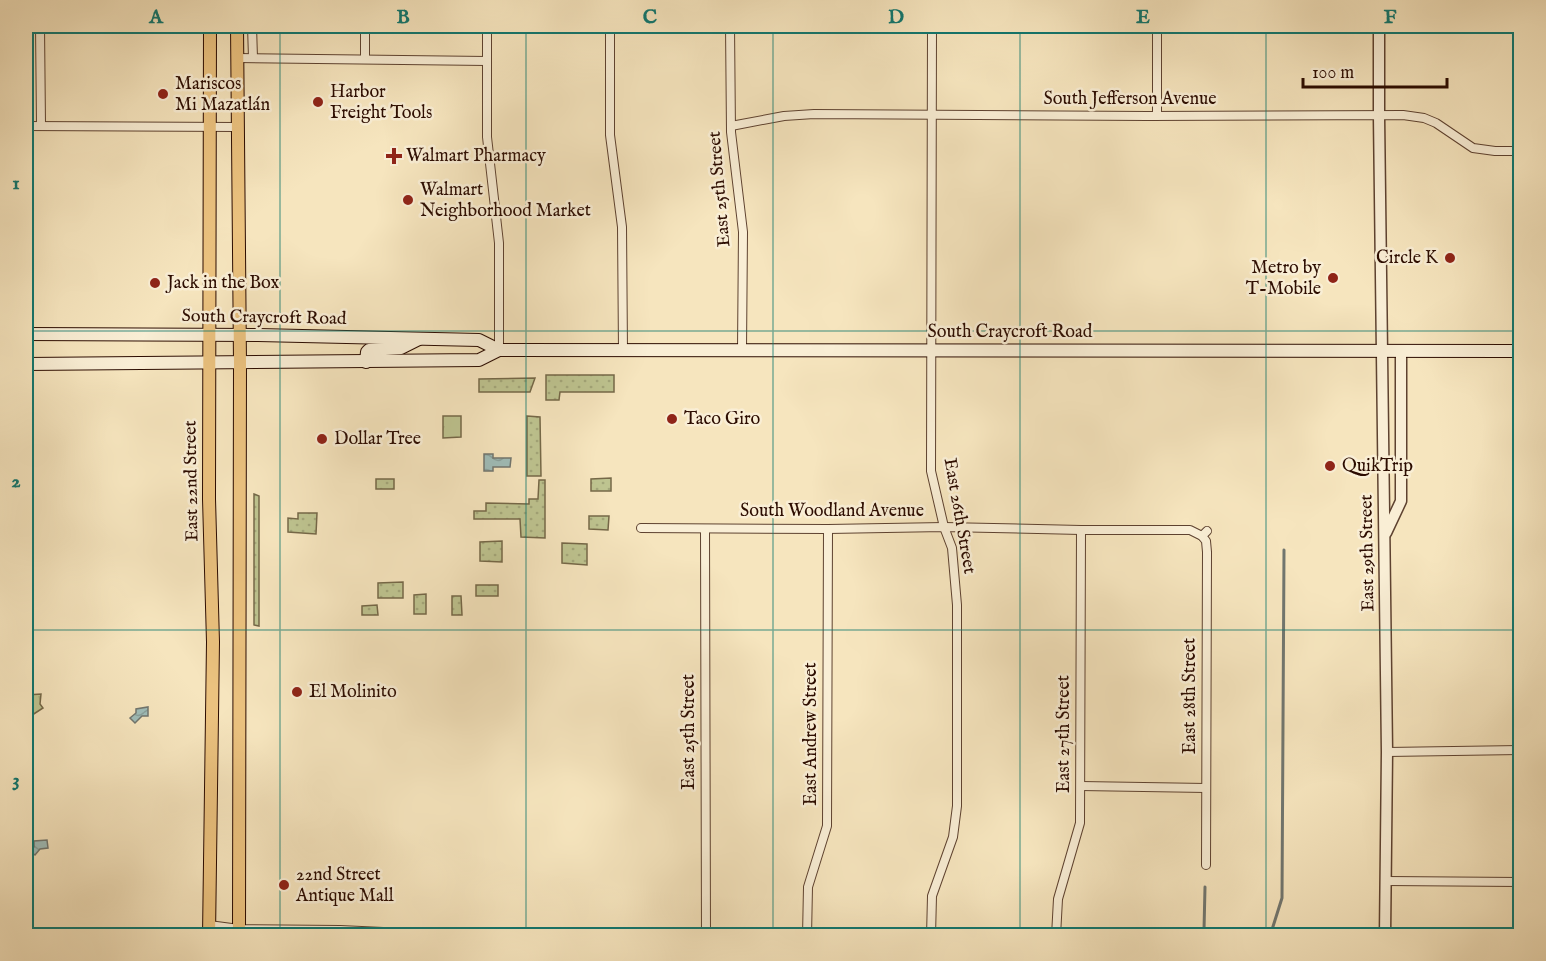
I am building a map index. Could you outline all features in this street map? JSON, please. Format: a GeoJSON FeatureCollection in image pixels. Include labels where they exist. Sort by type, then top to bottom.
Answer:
{"type":"FeatureCollection","features":[{"type":"Feature","properties":{"kind":"main road","name":"East 22nd Street"},"geometry":{"type":"LineString","coordinates":[[209,930],[213,642],[209,500],[210,26]]}},
{"type":"Feature","properties":{"kind":"main road"},"geometry":{"type":"LineString","coordinates":[[237,26],[240,363],[239,932]]}},
{"type":"Feature","properties":{"kind":"main road","name":"South Craycroft Road"},"geometry":{"type":"LineString","coordinates":[[26,334],[239,334],[479,340],[499,351]]}},
{"type":"Feature","properties":{"kind":"main road"},"geometry":{"type":"LineString","coordinates":[[366,362],[369,350],[401,348],[420,338]]}},
{"type":"Feature","properties":{"kind":"main road","name":"South Craycroft Road"},"geometry":{"type":"LineString","coordinates":[[26,364],[479,360],[499,351],[1521,351]]}},
{"type":"Feature","properties":{"kind":"street"},"geometry":{"type":"LineString","coordinates":[[40,26],[41,125]]}},
{"type":"Feature","properties":{"kind":"street"},"geometry":{"type":"LineString","coordinates":[[252,26],[253,58]]}},
{"type":"Feature","properties":{"kind":"street"},"geometry":{"type":"LineString","coordinates":[[365,26],[365,59]]}},
{"type":"Feature","properties":{"kind":"street"},"geometry":{"type":"LineString","coordinates":[[487,26],[487,137],[499,243],[499,351]]}},
{"type":"Feature","properties":{"kind":"street"},"geometry":{"type":"LineString","coordinates":[[610,26],[610,135],[622,227],[623,352]]}},
{"type":"Feature","properties":{"kind":"street","name":"East 25th Street"},"geometry":{"type":"LineString","coordinates":[[730,26],[731,126],[743,232],[742,351]]}},
{"type":"Feature","properties":{"kind":"street","name":"East 26th Street"},"geometry":{"type":"LineString","coordinates":[[931,936],[932,896],[953,837],[957,806],[957,605],[952,548],[944,527],[931,471],[932,26]]}},
{"type":"Feature","properties":{"kind":"street"},"geometry":{"type":"LineString","coordinates":[[1157,26],[1157,116]]}},
{"type":"Feature","properties":{"kind":"street","name":"East 29th Street"},"geometry":{"type":"LineString","coordinates":[[1379,26],[1387,752],[1385,936]]}},
{"type":"Feature","properties":{"kind":"street"},"geometry":{"type":"LineString","coordinates":[[237,58],[487,61]]}},
{"type":"Feature","properties":{"kind":"street","name":"South Jefferson Avenue"},"geometry":{"type":"LineString","coordinates":[[731,126],[784,116],[814,114],[1403,115],[1424,118],[1436,123],[1473,148],[1521,151]]}},
{"type":"Feature","properties":{"kind":"street"},"geometry":{"type":"LineString","coordinates":[[26,126],[237,127]]}},
{"type":"Feature","properties":{"kind":"street"},"geometry":{"type":"LineString","coordinates":[[1385,536],[1401,501],[1401,352]]}},
{"type":"Feature","properties":{"kind":"street","name":"South Woodland Avenue"},"geometry":{"type":"LineString","coordinates":[[641,528],[944,527],[1190,530],[1205,533]]}},
{"type":"Feature","properties":{"kind":"street","name":"East 25th Street"},"geometry":{"type":"LineString","coordinates":[[705,528],[706,936]]}},
{"type":"Feature","properties":{"kind":"street","name":"East Andrew Street"},"geometry":{"type":"LineString","coordinates":[[807,936],[808,887],[827,826],[828,529]]}},
{"type":"Feature","properties":{"kind":"street","name":"East 27th Street"},"geometry":{"type":"LineString","coordinates":[[1056,936],[1058,899],[1080,823],[1081,530]]}},
{"type":"Feature","properties":{"kind":"street","name":"East 28th Street"},"geometry":{"type":"LineString","coordinates":[[1205,533],[1207,552],[1206,865]]}},
{"type":"Feature","properties":{"kind":"street"},"geometry":{"type":"LineString","coordinates":[[1387,752],[1521,750]]}},
{"type":"Feature","properties":{"kind":"street"},"geometry":{"type":"LineString","coordinates":[[1081,786],[1206,788]]}},
{"type":"Feature","properties":{"kind":"street"},"geometry":{"type":"LineString","coordinates":[[1386,881],[1521,882]]}},
{"type":"Feature","properties":{"kind":"street"},"geometry":{"type":"LineString","coordinates":[[209,930],[239,932],[340,930],[470,936]]}},
{"type":"Feature","properties":{"kind":"green space"},"geometry":{"type":"Polygon","coordinates":[[[546,375],[614,375],[614,392],[560,392],[559,400],[546,400],[546,375]]]}},
{"type":"Feature","properties":{"kind":"green space"},"geometry":{"type":"Polygon","coordinates":[[[535,378],[530,392],[479,392],[479,379],[535,378]]]}},
{"type":"Feature","properties":{"kind":"green space"},"geometry":{"type":"Polygon","coordinates":[[[443,416],[461,416],[461,437],[443,438],[443,416]]]}},
{"type":"Feature","properties":{"kind":"green space"},"geometry":{"type":"Polygon","coordinates":[[[527,416],[540,417],[541,476],[527,476],[527,416]]]}},
{"type":"Feature","properties":{"kind":"green space"},"geometry":{"type":"Polygon","coordinates":[[[611,478],[611,491],[591,491],[591,479],[611,478]]]}},
{"type":"Feature","properties":{"kind":"green space"},"geometry":{"type":"Polygon","coordinates":[[[376,479],[394,479],[394,489],[376,489],[376,479]]]}},
{"type":"Feature","properties":{"kind":"green space"},"geometry":{"type":"Polygon","coordinates":[[[539,480],[545,480],[545,538],[521,537],[520,519],[474,519],[474,511],[486,511],[486,503],[529,504],[529,499],[538,499],[539,480]]]}},
{"type":"Feature","properties":{"kind":"green space"},"geometry":{"type":"Polygon","coordinates":[[[254,494],[259,496],[259,626],[254,625],[254,494]]]}},
{"type":"Feature","properties":{"kind":"green space"},"geometry":{"type":"Polygon","coordinates":[[[298,513],[317,513],[316,534],[288,532],[288,518],[298,519],[298,513]]]}},
{"type":"Feature","properties":{"kind":"green space"},"geometry":{"type":"Polygon","coordinates":[[[589,516],[609,516],[608,530],[589,529],[589,516]]]}},
{"type":"Feature","properties":{"kind":"green space"},"geometry":{"type":"Polygon","coordinates":[[[502,541],[502,562],[480,561],[480,542],[502,541]]]}},
{"type":"Feature","properties":{"kind":"green space"},"geometry":{"type":"Polygon","coordinates":[[[562,543],[587,544],[587,565],[562,563],[562,543]]]}},
{"type":"Feature","properties":{"kind":"green space"},"geometry":{"type":"Polygon","coordinates":[[[403,582],[403,598],[378,598],[378,583],[403,582]]]}},
{"type":"Feature","properties":{"kind":"green space"},"geometry":{"type":"Polygon","coordinates":[[[476,585],[498,585],[498,596],[476,596],[476,585]]]}},
{"type":"Feature","properties":{"kind":"green space"},"geometry":{"type":"Polygon","coordinates":[[[426,594],[426,614],[414,614],[414,595],[426,594]]]}},
{"type":"Feature","properties":{"kind":"green space"},"geometry":{"type":"Polygon","coordinates":[[[452,596],[461,596],[462,615],[452,615],[452,596]]]}},
{"type":"Feature","properties":{"kind":"green space"},"geometry":{"type":"Polygon","coordinates":[[[377,605],[378,615],[362,615],[362,606],[377,605]]]}},
{"type":"Feature","properties":{"kind":"green space"},"geometry":{"type":"Polygon","coordinates":[[[41,694],[40,704],[43,708],[26,719],[26,695],[41,694]]]}},
{"type":"Feature","properties":{"kind":"water"},"geometry":{"type":"Polygon","coordinates":[[[484,454],[493,454],[493,458],[511,458],[510,467],[493,467],[493,471],[484,471],[484,454]]]}},
{"type":"Feature","properties":{"kind":"water"},"geometry":{"type":"Polygon","coordinates":[[[148,707],[148,716],[142,716],[135,723],[130,718],[136,713],[136,709],[148,707]]]}},
{"type":"Feature","properties":{"kind":"water"},"geometry":{"type":"Polygon","coordinates":[[[47,840],[48,848],[40,849],[35,855],[30,851],[34,847],[34,841],[47,840]]]}},
{"type":"Feature","properties":{"kind":"waterway"},"geometry":{"type":"LineString","coordinates":[[1270,936],[1282,898],[1284,550]]}},
{"type":"Feature","properties":{"kind":"waterway"},"geometry":{"type":"LineString","coordinates":[[1204,930],[1205,887]]}},
{"type":"Feature","properties":{"kind":"place","name":"Mariscos Mi Mazatlán"},"geometry":{"type":"Point","coordinates":[163,94]}},
{"type":"Feature","properties":{"kind":"place","name":"Harbor Freight Tools"},"geometry":{"type":"Point","coordinates":[318,102]}},
{"type":"Feature","properties":{"kind":"place","name":"Walmart Pharmacy"},"geometry":{"type":"Point","coordinates":[394,156]}},
{"type":"Feature","properties":{"kind":"place","name":"Walmart Neighborhood Market"},"geometry":{"type":"Point","coordinates":[408,200]}},
{"type":"Feature","properties":{"kind":"place","name":"Circle K"},"geometry":{"type":"Point","coordinates":[1450,258]}},
{"type":"Feature","properties":{"kind":"place","name":"Metro by T-Mobile"},"geometry":{"type":"Point","coordinates":[1333,278]}},
{"type":"Feature","properties":{"kind":"place","name":"Jack in the Box"},"geometry":{"type":"Point","coordinates":[155,283]}},
{"type":"Feature","properties":{"kind":"place","name":"Taco Giro"},"geometry":{"type":"Point","coordinates":[672,419]}},
{"type":"Feature","properties":{"kind":"place","name":"Dollar Tree"},"geometry":{"type":"Point","coordinates":[322,439]}},
{"type":"Feature","properties":{"kind":"place","name":"QuikTrip"},"geometry":{"type":"Point","coordinates":[1330,466]}},
{"type":"Feature","properties":{"kind":"place","name":"El Molinito"},"geometry":{"type":"Point","coordinates":[297,692]}},
{"type":"Feature","properties":{"kind":"place","name":"22nd Street Antique Mall"},"geometry":{"type":"Point","coordinates":[284,885]}}]}
